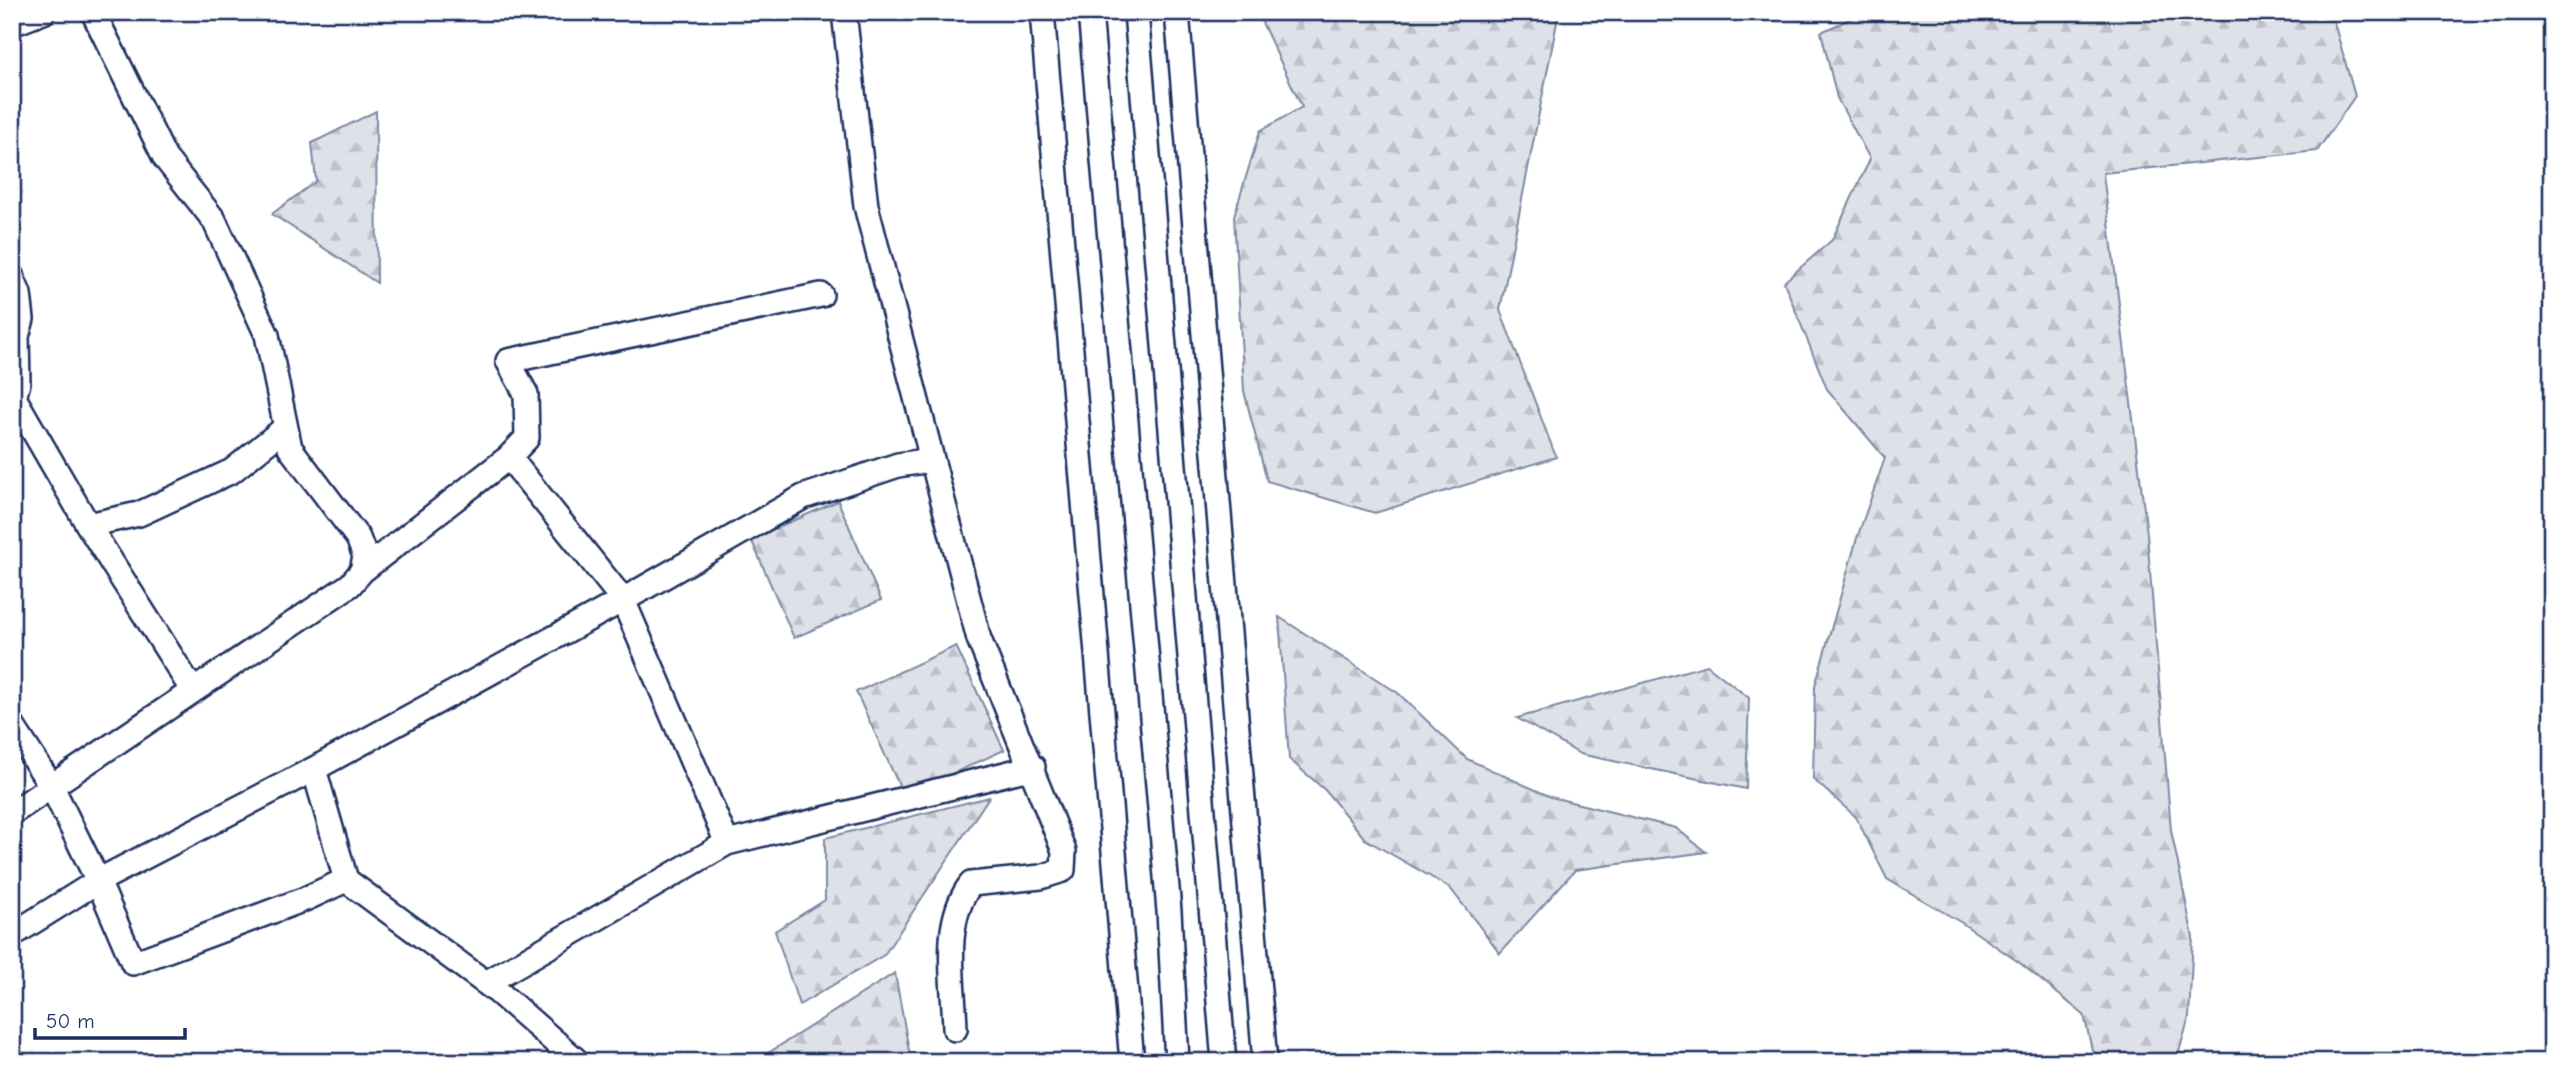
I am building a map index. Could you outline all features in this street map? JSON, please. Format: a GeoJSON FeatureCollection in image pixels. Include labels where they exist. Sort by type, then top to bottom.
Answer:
{"type":"FeatureCollection","features":[{"type":"Feature","properties":{"kind":"street"},"geometry":{"type":"LineString","coordinates":[[12,24],[43,12]]}},
{"type":"Feature","properties":{"kind":"street"},"geometry":{"type":"LineString","coordinates":[[93,12],[165,158],[207,208],[241,278],[267,335],[281,391],[290,448],[358,538],[365,556],[362,571]]}},
{"type":"Feature","properties":{"kind":"street"},"geometry":{"type":"LineString","coordinates":[[844,12],[866,206],[932,460],[979,639],[1033,767],[1064,851],[1063,870],[1041,877],[971,884],[962,895],[952,920],[955,1029]]}},
{"type":"Feature","properties":{"kind":"street"},"geometry":{"type":"LineString","coordinates":[[1042,12],[1132,1062]]}},
{"type":"Feature","properties":{"kind":"street"},"geometry":{"type":"LineString","coordinates":[[1090,12],[1169,911],[1177,1062]]}},
{"type":"Feature","properties":{"kind":"street"},"geometry":{"type":"LineString","coordinates":[[1136,12],[1224,1062]]}},
{"type":"Feature","properties":{"kind":"street"},"geometry":{"type":"LineString","coordinates":[[1177,12],[1265,1062]]}},
{"type":"Feature","properties":{"kind":"street"},"geometry":{"type":"LineString","coordinates":[[12,277],[19,294],[22,319],[17,336],[14,403],[188,683]]}},
{"type":"Feature","properties":{"kind":"street"},"geometry":{"type":"LineString","coordinates":[[12,813],[350,585],[362,571],[509,457],[527,438],[526,394],[508,361],[821,295]]}},
{"type":"Feature","properties":{"kind":"street"},"geometry":{"type":"LineString","coordinates":[[88,525],[139,514],[233,471],[285,428]]}},
{"type":"Feature","properties":{"kind":"street"},"geometry":{"type":"LineString","coordinates":[[509,457],[623,600],[727,843]]}},
{"type":"Feature","properties":{"kind":"street"},"geometry":{"type":"LineString","coordinates":[[12,935],[99,881],[314,769],[623,600],[803,497],[898,465],[932,460]]}},
{"type":"Feature","properties":{"kind":"street"},"geometry":{"type":"LineString","coordinates":[[12,725],[52,787],[99,881],[133,963],[305,899],[346,880]]}},
{"type":"Feature","properties":{"kind":"street"},"geometry":{"type":"LineString","coordinates":[[485,983],[727,843],[1033,767]]}},
{"type":"Feature","properties":{"kind":"street"},"geometry":{"type":"LineString","coordinates":[[314,769],[346,880],[485,983],[578,1062]]}},
{"type":"Feature","properties":{"kind":"green space"},"geometry":{"type":"Polygon","coordinates":[[[1257,12],[1559,12],[1500,310],[1556,457],[1375,513],[1267,481],[1244,391],[1234,216],[1260,131],[1302,107],[1257,12]]]}},
{"type":"Feature","properties":{"kind":"green space"},"geometry":{"type":"Polygon","coordinates":[[[1865,12],[2331,12],[2355,96],[2317,151],[2103,173],[2147,534],[2171,830],[2193,937],[2189,1017],[2176,1062],[2103,1062],[2092,1050],[2084,1015],[2020,963],[1962,923],[1887,879],[1856,817],[1813,779],[1815,686],[1857,538],[1885,458],[1827,389],[1784,282],[1832,240],[1870,159],[1837,98],[1821,32],[1865,12]]]}},
{"type":"Feature","properties":{"kind":"green space"},"geometry":{"type":"Polygon","coordinates":[[[376,111],[377,283],[272,214],[316,181],[312,143],[376,111]]]}},
{"type":"Feature","properties":{"kind":"green space"},"geometry":{"type":"Polygon","coordinates":[[[838,501],[881,600],[794,638],[751,539],[838,501]]]}},
{"type":"Feature","properties":{"kind":"green space"},"geometry":{"type":"Polygon","coordinates":[[[1279,617],[1398,693],[1467,759],[1551,797],[1676,828],[1706,852],[1575,870],[1500,953],[1450,888],[1365,839],[1325,790],[1289,759],[1279,617]]]}},
{"type":"Feature","properties":{"kind":"green space"},"geometry":{"type":"Polygon","coordinates":[[[956,646],[1004,750],[904,796],[856,692],[956,646]]]}},
{"type":"Feature","properties":{"kind":"green space"},"geometry":{"type":"Polygon","coordinates":[[[1707,665],[1749,698],[1746,789],[1580,754],[1517,718],[1707,665]]]}},
{"type":"Feature","properties":{"kind":"green space"},"geometry":{"type":"Polygon","coordinates":[[[989,797],[884,955],[799,1005],[775,931],[825,900],[825,838],[989,797]]]}},
{"type":"Feature","properties":{"kind":"green space"},"geometry":{"type":"Polygon","coordinates":[[[895,973],[911,1062],[754,1062],[895,973]]]}}]}
